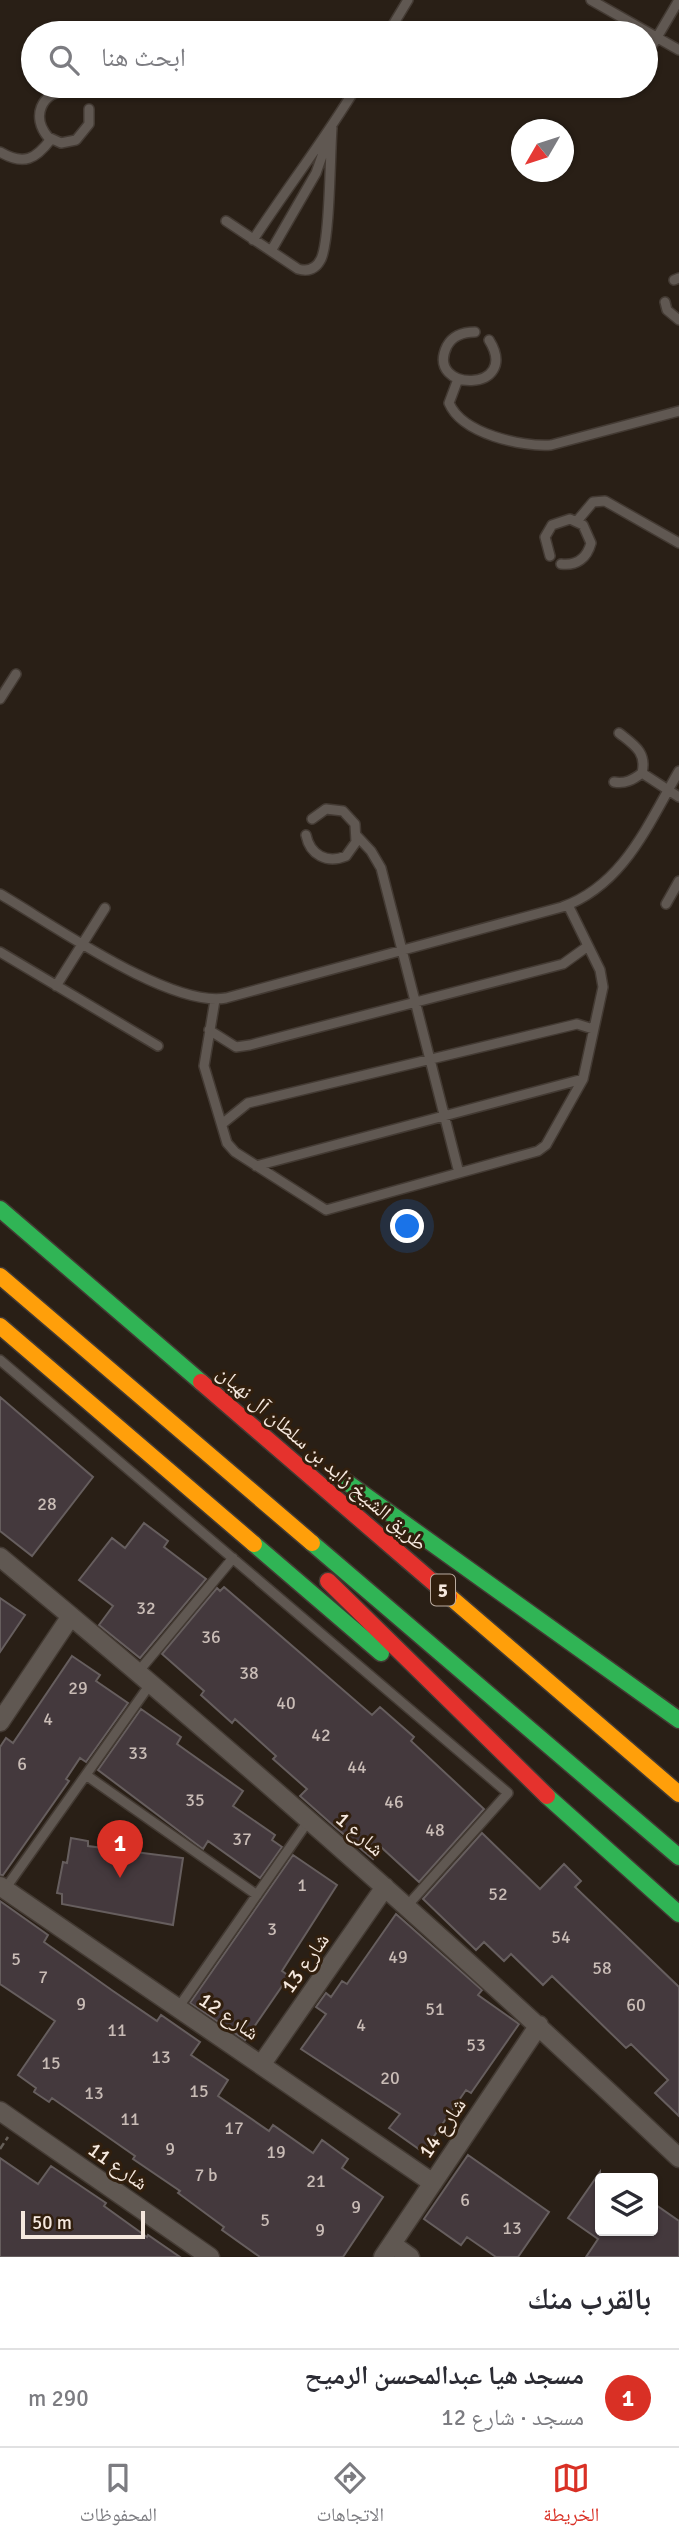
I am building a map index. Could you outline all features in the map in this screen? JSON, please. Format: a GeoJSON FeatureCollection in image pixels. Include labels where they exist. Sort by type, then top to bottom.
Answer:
{"type":"FeatureCollection","features":[{"type":"Feature","properties":{"kind":"main road","name":"طريق الشيخ زايد بن سلطان آل نهيان"},"geometry":{"type":"LineString","coordinates":[[0,1209],[679,1794]]}},
{"type":"Feature","properties":{"kind":"main road","name":"5"},"geometry":{"type":"LineString","coordinates":[[0,1276],[679,1857]]}},
{"type":"Feature","properties":{"kind":"main road"},"geometry":{"type":"LineString","coordinates":[[0,1326],[536,1787],[679,1914]]}},
{"type":"Feature","properties":{"kind":"main road"},"geometry":{"type":"LineString","coordinates":[[208,1387],[445,1550],[679,1720]]}},
{"type":"Feature","properties":{"kind":"main road"},"geometry":{"type":"LineString","coordinates":[[232,1472],[271,1524],[536,1787]]}},
{"type":"Feature","properties":{"kind":"street","name":"شارع 1"},"geometry":{"type":"LineString","coordinates":[[0,1557],[407,1906],[539,2025],[679,2158]]}},
{"type":"Feature","properties":{"kind":"street"},"geometry":{"type":"LineString","coordinates":[[0,1722],[71,1616]]}},
{"type":"Feature","properties":{"kind":"street","name":"شارع 12"},"geometry":{"type":"LineString","coordinates":[[2,1887],[433,2183]]}},
{"type":"Feature","properties":{"kind":"street","name":"شارع 13"},"geometry":{"type":"LineString","coordinates":[[261,2065],[385,1887]]}},
{"type":"Feature","properties":{"kind":"street","name":"شارع 14"},"geometry":{"type":"LineString","coordinates":[[387,2251],[539,2025]]}},
{"type":"Feature","properties":{"kind":"street","name":"شارع 11"},"geometry":{"type":"LineString","coordinates":[[0,2112],[210,2257]]}},
{"type":"Feature","properties":{"kind":"street"},"geometry":{"type":"LineString","coordinates":[[387,2251],[410,2257]]}},
{"type":"Feature","properties":{"kind":"lane"},"geometry":{"type":"LineString","coordinates":[[395,21],[408,0]]}},
{"type":"Feature","properties":{"kind":"lane"},"geometry":{"type":"LineString","coordinates":[[591,0],[627,21]]}},
{"type":"Feature","properties":{"kind":"lane"},"geometry":{"type":"LineString","coordinates":[[658,36],[679,0]]}},
{"type":"Feature","properties":{"kind":"lane"},"geometry":{"type":"LineString","coordinates":[[658,39],[679,50]]}},
{"type":"Feature","properties":{"kind":"lane"},"geometry":{"type":"LineString","coordinates":[[47,98],[39,110],[40,125],[51,139],[69,142],[82,136],[89,124],[89,109]]}},
{"type":"Feature","properties":{"kind":"lane"},"geometry":{"type":"LineString","coordinates":[[253,240],[304,163],[332,128],[350,98]]}},
{"type":"Feature","properties":{"kind":"lane"},"geometry":{"type":"LineString","coordinates":[[226,221],[303,271],[312,269],[321,259],[332,128]]}},
{"type":"Feature","properties":{"kind":"lane"},"geometry":{"type":"LineString","coordinates":[[271,251],[316,173],[332,128]]}},
{"type":"Feature","properties":{"kind":"lane"},"geometry":{"type":"LineString","coordinates":[[0,152],[16,159],[29,160],[40,154],[51,139]]}},
{"type":"Feature","properties":{"kind":"lane"},"geometry":{"type":"LineString","coordinates":[[664,302],[667,310],[679,320]]}},
{"type":"Feature","properties":{"kind":"lane"},"geometry":{"type":"LineString","coordinates":[[475,332],[458,334],[447,346],[445,363],[458,379],[478,381],[492,371],[496,355],[489,340]]}},
{"type":"Feature","properties":{"kind":"lane"},"geometry":{"type":"LineString","coordinates":[[458,379],[449,398],[454,412],[493,436],[530,446],[551,445],[679,411]]}},
{"type":"Feature","properties":{"kind":"lane"},"geometry":{"type":"LineString","coordinates":[[577,521],[593,502],[605,501],[679,543]]}},
{"type":"Feature","properties":{"kind":"lane"},"geometry":{"type":"LineString","coordinates":[[550,556],[545,544],[552,525],[564,519],[577,521],[587,530],[589,550],[581,560],[561,564]]}},
{"type":"Feature","properties":{"kind":"lane"},"geometry":{"type":"LineString","coordinates":[[0,699],[16,674]]}},
{"type":"Feature","properties":{"kind":"lane"},"geometry":{"type":"LineString","coordinates":[[618,733],[640,751],[645,760],[642,773]]}},
{"type":"Feature","properties":{"kind":"lane"},"geometry":{"type":"LineString","coordinates":[[0,894],[169,990],[215,1000],[568,905],[601,887],[625,863],[679,771]]}},
{"type":"Feature","properties":{"kind":"lane"},"geometry":{"type":"LineString","coordinates":[[614,782],[622,783],[642,773]]}},
{"type":"Feature","properties":{"kind":"lane"},"geometry":{"type":"LineString","coordinates":[[642,773],[679,797]]}},
{"type":"Feature","properties":{"kind":"lane"},"geometry":{"type":"LineString","coordinates":[[306,835],[318,855],[334,859],[350,852],[357,836],[355,824],[344,811],[326,809],[312,818]]}},
{"type":"Feature","properties":{"kind":"lane"},"geometry":{"type":"LineString","coordinates":[[357,836],[371,851],[381,868],[459,1173]]}},
{"type":"Feature","properties":{"kind":"lane"},"geometry":{"type":"LineString","coordinates":[[666,904],[679,881]]}},
{"type":"Feature","properties":{"kind":"lane"},"geometry":{"type":"LineString","coordinates":[[215,1000],[204,1066],[227,1143],[256,1166],[326,1210],[538,1151],[546,1144],[583,1079],[603,987],[600,970],[568,905]]}},
{"type":"Feature","properties":{"kind":"lane"},"geometry":{"type":"LineString","coordinates":[[56,986],[105,908]]}},
{"type":"Feature","properties":{"kind":"lane"},"geometry":{"type":"LineString","coordinates":[[209,1030],[236,1047],[250,1045],[563,964],[589,946]]}},
{"type":"Feature","properties":{"kind":"lane"},"geometry":{"type":"LineString","coordinates":[[0,952],[158,1046]]}},
{"type":"Feature","properties":{"kind":"lane"},"geometry":{"type":"LineString","coordinates":[[222,1124],[248,1103],[577,1024],[593,1029]]}},
{"type":"Feature","properties":{"kind":"lane"},"geometry":{"type":"LineString","coordinates":[[256,1166],[583,1079]]}},
{"type":"Feature","properties":{"kind":"lane"},"geometry":{"type":"LineString","coordinates":[[0,1360],[508,1793],[407,1906]]}},
{"type":"Feature","properties":{"kind":"lane"},"geometry":{"type":"LineString","coordinates":[[2,1887],[86,1775],[144,1678],[233,1558]]}},
{"type":"Feature","properties":{"kind":"lane"},"geometry":{"type":"LineString","coordinates":[[86,1775],[257,1895]]}},
{"type":"Feature","properties":{"kind":"lane"},"geometry":{"type":"LineString","coordinates":[[178,2008],[309,1820]]}},
{"type":"Feature","properties":{"kind":"building"},"geometry":{"type":"Polygon","coordinates":[[[0,1397],[93,1477],[32,1556],[0,1531],[0,1397]]]}},
{"type":"Feature","properties":{"kind":"building"},"geometry":{"type":"Polygon","coordinates":[[[144,1523],[168,1541],[164,1547],[206,1579],[140,1658],[99,1625],[113,1606],[79,1580],[112,1538],[125,1548],[144,1523]]]}},
{"type":"Feature","properties":{"kind":"building"},"geometry":{"type":"Polygon","coordinates":[[[224,1587],[372,1715],[380,1707],[414,1737],[411,1741],[484,1809],[419,1882],[382,1848],[373,1859],[300,1796],[307,1789],[273,1759],[276,1756],[235,1719],[232,1723],[201,1695],[204,1691],[162,1654],[217,1588],[220,1591],[224,1587]]]}},
{"type":"Feature","properties":{"kind":"building"},"geometry":{"type":"Polygon","coordinates":[[[0,1598],[25,1615],[0,1652],[0,1598]]]}},
{"type":"Feature","properties":{"kind":"building"},"geometry":{"type":"Polygon","coordinates":[[[72,1656],[100,1675],[96,1681],[128,1703],[86,1762],[80,1758],[66,1779],[69,1781],[3,1875],[0,1875],[0,1747],[6,1738],[13,1743],[72,1656]]]}},
{"type":"Feature","properties":{"kind":"building"},"geometry":{"type":"Polygon","coordinates":[[[141,1709],[181,1737],[177,1744],[243,1791],[233,1806],[275,1835],[272,1840],[282,1847],[260,1878],[208,1841],[203,1849],[98,1770],[141,1709]]]}},
{"type":"Feature","properties":{"kind":"building"},"geometry":{"type":"Polygon","coordinates":[[[482,1833],[540,1889],[564,1864],[581,1881],[575,1887],[679,1987],[679,2116],[655,2093],[668,2080],[631,2044],[626,2048],[552,1976],[543,1985],[511,1954],[504,1961],[484,1942],[476,1950],[423,1899],[482,1833]]]}},
{"type":"Feature","properties":{"kind":"building"},"geometry":{"type":"Polygon","coordinates":[[[71,1838],[88,1841],[88,1846],[183,1858],[173,1925],[62,1904],[62,1894],[57,1893],[63,1862],[67,1863],[71,1838]]]}},
{"type":"Feature","properties":{"kind":"building"},"geometry":{"type":"Polygon","coordinates":[[[293,1855],[337,1885],[282,1971],[289,1976],[245,2040],[190,2003],[293,1855]]]}},
{"type":"Feature","properties":{"kind":"building"},"geometry":{"type":"Polygon","coordinates":[[[0,1901],[48,1935],[44,1942],[113,1991],[157,2021],[161,2015],[200,2042],[191,2055],[228,2080],[218,2096],[269,2131],[273,2125],[313,2153],[322,2140],[348,2159],[342,2168],[383,2197],[343,2257],[260,2257],[222,2230],[224,2227],[178,2193],[180,2191],[133,2159],[135,2156],[52,2098],[49,2102],[34,2092],[36,2088],[18,2075],[55,2021],[0,1984],[0,1901]]]}},
{"type":"Feature","properties":{"kind":"building"},"geometry":{"type":"Polygon","coordinates":[[[396,1914],[482,1990],[478,1995],[519,2024],[471,2093],[466,2090],[423,2152],[389,2128],[400,2114],[301,2049],[326,2014],[316,2007],[326,1993],[331,1997],[342,1981],[347,1984],[396,1914]]]}},
{"type":"Feature","properties":{"kind":"building"},"geometry":{"type":"Polygon","coordinates":[[[468,2155],[549,2212],[518,2257],[496,2257],[467,2237],[461,2245],[424,2219],[468,2155]]]}},
{"type":"Feature","properties":{"kind":"building"},"geometry":{"type":"Polygon","coordinates":[[[0,2158],[38,2184],[51,2166],[106,2203],[104,2206],[147,2237],[148,2235],[180,2257],[0,2257],[0,2158]]]}},
{"type":"Feature","properties":{"kind":"building"},"geometry":{"type":"Polygon","coordinates":[[[595,2179],[595,2236],[658,2236],[658,2206],[679,2221],[679,2257],[586,2257],[598,2239],[568,2218],[595,2179]]]}},
{"type":"Feature","properties":{"kind":"traffic: fast"},"geometry":{"type":"LineString","coordinates":[[0,1209],[201,1382]]}},
{"type":"Feature","properties":{"kind":"traffic: fast"},"geometry":{"type":"LineString","coordinates":[[345,1481],[679,1720]]}},
{"type":"Feature","properties":{"kind":"traffic: fast"},"geometry":{"type":"LineString","coordinates":[[312,1543],[679,1857]]}},
{"type":"Feature","properties":{"kind":"traffic: fast"},"geometry":{"type":"LineString","coordinates":[[254,1544],[381,1653]]}},
{"type":"Feature","properties":{"kind":"traffic: fast"},"geometry":{"type":"LineString","coordinates":[[547,1796],[679,1914]]}},
{"type":"Feature","properties":{"kind":"traffic: slow"},"geometry":{"type":"LineString","coordinates":[[0,1276],[312,1543]]}},
{"type":"Feature","properties":{"kind":"traffic: slow"},"geometry":{"type":"LineString","coordinates":[[0,1326],[254,1544]]}},
{"type":"Feature","properties":{"kind":"traffic: slow"},"geometry":{"type":"LineString","coordinates":[[449,1596],[679,1794]]}},
{"type":"Feature","properties":{"kind":"traffic: jam"},"geometry":{"type":"LineString","coordinates":[[201,1382],[449,1596]]}},
{"type":"Feature","properties":{"kind":"traffic: jam"},"geometry":{"type":"LineString","coordinates":[[328,1581],[547,1796]]}},
{"type":"Feature","properties":{"kind":"place","name":"مسجد هيا عبدالمحسن الرميح"},"geometry":{"type":"Point","coordinates":[120,1878]}}]}
